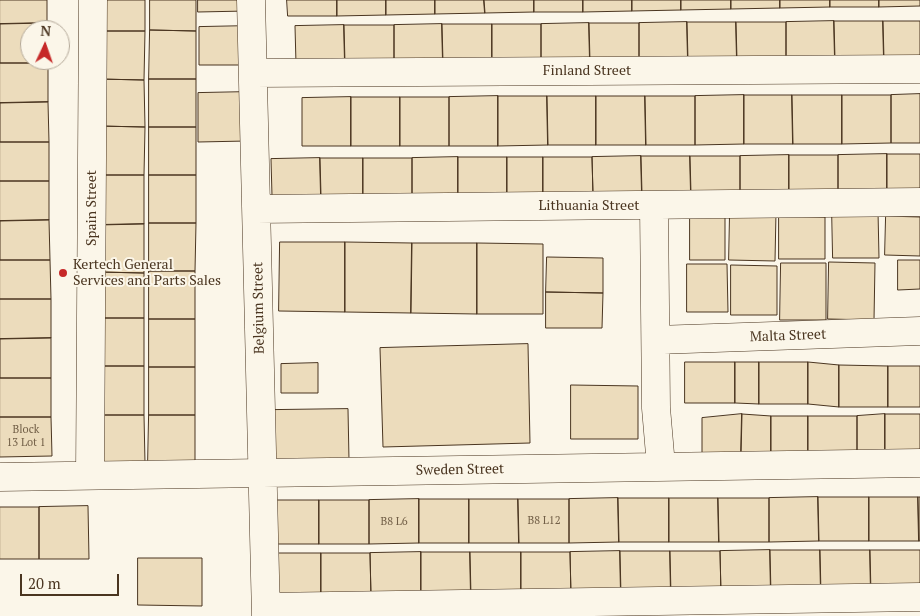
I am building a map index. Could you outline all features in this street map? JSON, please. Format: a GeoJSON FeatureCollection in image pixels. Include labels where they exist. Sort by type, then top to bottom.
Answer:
{"type":"FeatureCollection","features":[{"type":"Feature","properties":{"kind":"street","name":"Spain Street"},"geometry":{"type":"LineString","coordinates":[[90,475],[93,0]]}},
{"type":"Feature","properties":{"kind":"street","name":"Belgium Street"},"geometry":{"type":"LineString","coordinates":[[251,0],[266,611]]}},
{"type":"Feature","properties":{"kind":"street","name":"Finland Street"},"geometry":{"type":"LineString","coordinates":[[254,73],[920,69]]}},
{"type":"Feature","properties":{"kind":"street","name":"Lithuania Street"},"geometry":{"type":"LineString","coordinates":[[257,209],[920,202]]}},
{"type":"Feature","properties":{"kind":"street"},"geometry":{"type":"LineString","coordinates":[[654,206],[656,408],[661,466]]}},
{"type":"Feature","properties":{"kind":"street","name":"Malta Street"},"geometry":{"type":"LineString","coordinates":[[656,340],[920,331]]}},
{"type":"Feature","properties":{"kind":"street","name":"Sweden Street"},"geometry":{"type":"LineString","coordinates":[[0,477],[920,463]]}},
{"type":"Feature","properties":{"kind":"street"},"geometry":{"type":"LineString","coordinates":[[266,611],[906,603]]}},
{"type":"Feature","properties":{"kind":"building"},"geometry":{"type":"Polygon","coordinates":[[[0,0],[47,0],[47,20],[20,20],[20,24],[0,24],[0,0]]]}},
{"type":"Feature","properties":{"kind":"building"},"geometry":{"type":"Polygon","coordinates":[[[99,0],[145,0],[145,31],[98,31],[99,0]]]}},
{"type":"Feature","properties":{"kind":"building"},"geometry":{"type":"Polygon","coordinates":[[[150,0],[196,0],[196,31],[150,30],[150,0]]]}},
{"type":"Feature","properties":{"kind":"building"},"geometry":{"type":"Polygon","coordinates":[[[198,0],[247,0],[247,11],[198,12],[198,0]]]}},
{"type":"Feature","properties":{"kind":"building"},"geometry":{"type":"Polygon","coordinates":[[[287,0],[337,0],[337,16],[288,16],[287,0]]]}},
{"type":"Feature","properties":{"kind":"building"},"geometry":{"type":"Polygon","coordinates":[[[337,0],[386,0],[386,15],[337,16],[337,0]]]}},
{"type":"Feature","properties":{"kind":"building"},"geometry":{"type":"Polygon","coordinates":[[[386,0],[435,0],[435,14],[386,15],[386,0]]]}},
{"type":"Feature","properties":{"kind":"building"},"geometry":{"type":"Polygon","coordinates":[[[435,0],[484,0],[485,13],[435,14],[435,0]]]}},
{"type":"Feature","properties":{"kind":"building"},"geometry":{"type":"Polygon","coordinates":[[[484,0],[534,0],[534,12],[485,13],[484,0]]]}},
{"type":"Feature","properties":{"kind":"building"},"geometry":{"type":"Polygon","coordinates":[[[534,0],[583,0],[583,12],[534,12],[534,0]]]}},
{"type":"Feature","properties":{"kind":"building"},"geometry":{"type":"Polygon","coordinates":[[[583,0],[632,0],[632,11],[583,12],[583,0]]]}},
{"type":"Feature","properties":{"kind":"building"},"geometry":{"type":"Polygon","coordinates":[[[632,0],[681,0],[681,10],[632,11],[632,0]]]}},
{"type":"Feature","properties":{"kind":"building"},"geometry":{"type":"Polygon","coordinates":[[[681,0],[731,0],[731,9],[681,10],[681,0]]]}},
{"type":"Feature","properties":{"kind":"building"},"geometry":{"type":"Polygon","coordinates":[[[731,0],[780,0],[780,8],[731,9],[731,0]]]}},
{"type":"Feature","properties":{"kind":"building"},"geometry":{"type":"Polygon","coordinates":[[[780,0],[830,0],[830,7],[780,8],[780,0]]]}},
{"type":"Feature","properties":{"kind":"building"},"geometry":{"type":"Polygon","coordinates":[[[830,0],[879,0],[879,7],[830,7],[830,0]]]}},
{"type":"Feature","properties":{"kind":"building"},"geometry":{"type":"Polygon","coordinates":[[[879,0],[920,0],[920,6],[879,7],[879,0]]]}},
{"type":"Feature","properties":{"kind":"building"},"geometry":{"type":"Polygon","coordinates":[[[834,21],[883,21],[884,60],[835,60],[834,21]]]}},
{"type":"Feature","properties":{"kind":"building"},"geometry":{"type":"Polygon","coordinates":[[[834,21],[835,60],[786,61],[786,22],[834,21]]]}},
{"type":"Feature","properties":{"kind":"building"},"geometry":{"type":"Polygon","coordinates":[[[883,21],[920,21],[920,59],[884,60],[883,21]]]}},
{"type":"Feature","properties":{"kind":"building"},"geometry":{"type":"Polygon","coordinates":[[[687,22],[736,22],[737,61],[688,61],[687,22]]]}},
{"type":"Feature","properties":{"kind":"building"},"geometry":{"type":"Polygon","coordinates":[[[687,22],[688,61],[639,62],[639,23],[687,22]]]}},
{"type":"Feature","properties":{"kind":"building"},"geometry":{"type":"Polygon","coordinates":[[[736,22],[786,22],[786,61],[737,61],[736,22]]]}},
{"type":"Feature","properties":{"kind":"building"},"geometry":{"type":"Polygon","coordinates":[[[589,23],[590,62],[541,62],[541,24],[589,23]]]}},
{"type":"Feature","properties":{"kind":"building"},"geometry":{"type":"Polygon","coordinates":[[[589,23],[639,23],[639,62],[590,62],[589,23]]]}},
{"type":"Feature","properties":{"kind":"building"},"geometry":{"type":"Polygon","coordinates":[[[0,24],[20,24],[20,63],[0,63],[0,24]]]}},
{"type":"Feature","properties":{"kind":"building"},"geometry":{"type":"Polygon","coordinates":[[[442,24],[492,24],[492,63],[443,63],[442,24]]]}},
{"type":"Feature","properties":{"kind":"building"},"geometry":{"type":"Polygon","coordinates":[[[442,24],[443,63],[394,64],[394,25],[442,24]]]}},
{"type":"Feature","properties":{"kind":"building"},"geometry":{"type":"Polygon","coordinates":[[[492,24],[541,24],[541,62],[492,63],[492,24]]]}},
{"type":"Feature","properties":{"kind":"building"},"geometry":{"type":"Polygon","coordinates":[[[344,25],[394,25],[394,64],[345,64],[344,25]]]}},
{"type":"Feature","properties":{"kind":"building"},"geometry":{"type":"Polygon","coordinates":[[[344,25],[345,64],[296,64],[295,26],[344,25]]]}},
{"type":"Feature","properties":{"kind":"building"},"geometry":{"type":"Polygon","coordinates":[[[248,26],[248,65],[199,65],[199,27],[248,26]]]}},
{"type":"Feature","properties":{"kind":"building"},"geometry":{"type":"Polygon","coordinates":[[[150,30],[196,31],[196,79],[149,79],[150,30]]]}},
{"type":"Feature","properties":{"kind":"building"},"geometry":{"type":"Polygon","coordinates":[[[98,31],[145,31],[144,80],[98,79],[98,31]]]}},
{"type":"Feature","properties":{"kind":"building"},"geometry":{"type":"Polygon","coordinates":[[[0,63],[20,63],[20,70],[48,70],[48,102],[0,103],[0,63]]]}},
{"type":"Feature","properties":{"kind":"building"},"geometry":{"type":"Polygon","coordinates":[[[98,79],[144,80],[145,127],[98,126],[98,79]]]}},
{"type":"Feature","properties":{"kind":"building"},"geometry":{"type":"Polygon","coordinates":[[[149,79],[196,79],[196,127],[149,127],[149,79]]]}},
{"type":"Feature","properties":{"kind":"building"},"geometry":{"type":"Polygon","coordinates":[[[247,92],[247,141],[198,142],[198,93],[247,92]]]}},
{"type":"Feature","properties":{"kind":"building"},"geometry":{"type":"Polygon","coordinates":[[[920,94],[920,143],[891,143],[891,95],[920,94]]]}},
{"type":"Feature","properties":{"kind":"building"},"geometry":{"type":"Polygon","coordinates":[[[744,95],[744,144],[695,145],[695,96],[744,95]]]}},
{"type":"Feature","properties":{"kind":"building"},"geometry":{"type":"Polygon","coordinates":[[[744,95],[792,95],[793,144],[744,144],[744,95]]]}},
{"type":"Feature","properties":{"kind":"building"},"geometry":{"type":"Polygon","coordinates":[[[792,95],[842,95],[842,144],[793,144],[792,95]]]}},
{"type":"Feature","properties":{"kind":"building"},"geometry":{"type":"Polygon","coordinates":[[[842,95],[891,95],[891,143],[842,144],[842,95]]]}},
{"type":"Feature","properties":{"kind":"building"},"geometry":{"type":"Polygon","coordinates":[[[498,96],[498,146],[449,146],[449,97],[498,96]]]}},
{"type":"Feature","properties":{"kind":"building"},"geometry":{"type":"Polygon","coordinates":[[[498,96],[547,96],[548,145],[498,146],[498,96]]]}},
{"type":"Feature","properties":{"kind":"building"},"geometry":{"type":"Polygon","coordinates":[[[547,96],[596,96],[596,145],[548,145],[547,96]]]}},
{"type":"Feature","properties":{"kind":"building"},"geometry":{"type":"Polygon","coordinates":[[[596,96],[645,96],[646,145],[596,145],[596,96]]]}},
{"type":"Feature","properties":{"kind":"building"},"geometry":{"type":"Polygon","coordinates":[[[645,96],[695,96],[695,145],[646,145],[645,96]]]}},
{"type":"Feature","properties":{"kind":"building"},"geometry":{"type":"Polygon","coordinates":[[[351,97],[400,97],[400,146],[351,146],[351,97]]]}},
{"type":"Feature","properties":{"kind":"building"},"geometry":{"type":"Polygon","coordinates":[[[351,97],[351,146],[302,146],[302,98],[351,97]]]}},
{"type":"Feature","properties":{"kind":"building"},"geometry":{"type":"Polygon","coordinates":[[[400,97],[449,97],[449,146],[400,146],[400,97]]]}},
{"type":"Feature","properties":{"kind":"building"},"geometry":{"type":"Polygon","coordinates":[[[48,102],[49,142],[0,142],[0,103],[48,102]]]}},
{"type":"Feature","properties":{"kind":"building"},"geometry":{"type":"Polygon","coordinates":[[[98,126],[145,127],[144,175],[98,175],[98,126]]]}},
{"type":"Feature","properties":{"kind":"building"},"geometry":{"type":"Polygon","coordinates":[[[149,127],[196,127],[196,175],[149,175],[149,127]]]}},
{"type":"Feature","properties":{"kind":"building"},"geometry":{"type":"Polygon","coordinates":[[[0,142],[49,142],[49,181],[0,181],[0,142]]]}},
{"type":"Feature","properties":{"kind":"building"},"geometry":{"type":"Polygon","coordinates":[[[887,154],[920,154],[920,192],[887,192],[887,154]]]}},
{"type":"Feature","properties":{"kind":"building"},"geometry":{"type":"Polygon","coordinates":[[[887,154],[887,192],[838,193],[838,155],[887,154]]]}},
{"type":"Feature","properties":{"kind":"building"},"geometry":{"type":"Polygon","coordinates":[[[789,155],[789,193],[740,194],[740,156],[789,155]]]}},
{"type":"Feature","properties":{"kind":"building"},"geometry":{"type":"Polygon","coordinates":[[[789,155],[838,155],[838,193],[789,193],[789,155]]]}},
{"type":"Feature","properties":{"kind":"building"},"geometry":{"type":"Polygon","coordinates":[[[641,156],[690,156],[691,194],[642,194],[641,156]]]}},
{"type":"Feature","properties":{"kind":"building"},"geometry":{"type":"Polygon","coordinates":[[[641,156],[642,194],[593,195],[592,157],[641,156]]]}},
{"type":"Feature","properties":{"kind":"building"},"geometry":{"type":"Polygon","coordinates":[[[690,156],[740,156],[740,194],[691,194],[690,156]]]}},
{"type":"Feature","properties":{"kind":"building"},"geometry":{"type":"Polygon","coordinates":[[[458,157],[507,157],[507,195],[458,195],[458,157]]]}},
{"type":"Feature","properties":{"kind":"building"},"geometry":{"type":"Polygon","coordinates":[[[458,157],[458,195],[412,196],[412,158],[458,157]]]}},
{"type":"Feature","properties":{"kind":"building"},"geometry":{"type":"Polygon","coordinates":[[[507,157],[543,157],[543,195],[507,195],[507,157]]]}},
{"type":"Feature","properties":{"kind":"building"},"geometry":{"type":"Polygon","coordinates":[[[543,157],[592,157],[593,195],[543,195],[543,157]]]}},
{"type":"Feature","properties":{"kind":"building"},"geometry":{"type":"Polygon","coordinates":[[[320,158],[363,158],[363,196],[321,196],[320,158]]]}},
{"type":"Feature","properties":{"kind":"building"},"geometry":{"type":"Polygon","coordinates":[[[320,158],[321,196],[272,196],[271,159],[320,158]]]}},
{"type":"Feature","properties":{"kind":"building"},"geometry":{"type":"Polygon","coordinates":[[[363,158],[412,158],[412,196],[363,196],[363,158]]]}},
{"type":"Feature","properties":{"kind":"building"},"geometry":{"type":"Polygon","coordinates":[[[98,175],[144,175],[144,224],[98,225],[98,175]]]}},
{"type":"Feature","properties":{"kind":"building"},"geometry":{"type":"Polygon","coordinates":[[[149,175],[196,175],[196,223],[149,223],[149,175]]]}},
{"type":"Feature","properties":{"kind":"building"},"geometry":{"type":"Polygon","coordinates":[[[0,181],[49,181],[49,220],[0,221],[0,181]]]}},
{"type":"Feature","properties":{"kind":"building"},"geometry":{"type":"Polygon","coordinates":[[[832,210],[878,211],[879,258],[833,258],[832,210]]]}},
{"type":"Feature","properties":{"kind":"building"},"geometry":{"type":"Polygon","coordinates":[[[690,212],[725,212],[725,260],[690,260],[690,212]]]}},
{"type":"Feature","properties":{"kind":"building"},"geometry":{"type":"Polygon","coordinates":[[[730,212],[776,212],[775,261],[729,260],[730,212]]]}},
{"type":"Feature","properties":{"kind":"building"},"geometry":{"type":"Polygon","coordinates":[[[779,216],[825,217],[825,259],[779,259],[779,216]]]}},
{"type":"Feature","properties":{"kind":"building"},"geometry":{"type":"Polygon","coordinates":[[[886,216],[920,217],[920,256],[885,255],[886,216]]]}},
{"type":"Feature","properties":{"kind":"building"},"geometry":{"type":"Polygon","coordinates":[[[49,220],[50,260],[0,260],[0,221],[49,220]]]}},
{"type":"Feature","properties":{"kind":"building"},"geometry":{"type":"Polygon","coordinates":[[[149,223],[196,223],[195,271],[149,271],[149,223]]]}},
{"type":"Feature","properties":{"kind":"building"},"geometry":{"type":"Polygon","coordinates":[[[144,224],[144,273],[98,272],[98,225],[144,224]]]}},
{"type":"Feature","properties":{"kind":"building"},"geometry":{"type":"Polygon","coordinates":[[[280,242],[345,242],[345,312],[279,311],[280,242]]]}},
{"type":"Feature","properties":{"kind":"building"},"geometry":{"type":"Polygon","coordinates":[[[345,242],[412,243],[411,313],[345,312],[345,242]]]}},
{"type":"Feature","properties":{"kind":"building"},"geometry":{"type":"Polygon","coordinates":[[[412,243],[477,243],[477,314],[411,313],[412,243]]]}},
{"type":"Feature","properties":{"kind":"building"},"geometry":{"type":"Polygon","coordinates":[[[477,243],[543,244],[543,314],[477,314],[477,243]]]}},
{"type":"Feature","properties":{"kind":"building"},"geometry":{"type":"Polygon","coordinates":[[[547,257],[603,258],[603,293],[546,292],[547,257]]]}},
{"type":"Feature","properties":{"kind":"building"},"geometry":{"type":"Polygon","coordinates":[[[0,260],[50,260],[51,299],[0,299],[0,260]]]}},
{"type":"Feature","properties":{"kind":"building"},"geometry":{"type":"Polygon","coordinates":[[[898,260],[920,260],[920,289],[898,290],[898,260]]]}},
{"type":"Feature","properties":{"kind":"building"},"geometry":{"type":"Polygon","coordinates":[[[829,262],[875,263],[874,320],[828,319],[829,262]]]}},
{"type":"Feature","properties":{"kind":"building"},"geometry":{"type":"Polygon","coordinates":[[[781,263],[826,263],[826,320],[780,320],[781,263]]]}},
{"type":"Feature","properties":{"kind":"building"},"geometry":{"type":"Polygon","coordinates":[[[687,264],[727,264],[728,312],[687,312],[687,264]]]}},
{"type":"Feature","properties":{"kind":"building"},"geometry":{"type":"Polygon","coordinates":[[[731,265],[777,266],[777,315],[731,315],[731,265]]]}},
{"type":"Feature","properties":{"kind":"building"},"geometry":{"type":"Polygon","coordinates":[[[149,271],[195,271],[195,319],[149,319],[149,271]]]}},
{"type":"Feature","properties":{"kind":"building"},"geometry":{"type":"Polygon","coordinates":[[[98,272],[144,273],[144,318],[98,318],[98,272]]]}},
{"type":"Feature","properties":{"kind":"building"},"geometry":{"type":"Polygon","coordinates":[[[546,292],[603,293],[602,328],[546,328],[546,292]]]}},
{"type":"Feature","properties":{"kind":"building"},"geometry":{"type":"Polygon","coordinates":[[[0,299],[51,299],[51,338],[0,339],[0,299]]]}},
{"type":"Feature","properties":{"kind":"building"},"geometry":{"type":"Polygon","coordinates":[[[98,318],[144,318],[144,366],[97,366],[98,318]]]}},
{"type":"Feature","properties":{"kind":"building"},"geometry":{"type":"Polygon","coordinates":[[[149,319],[195,319],[195,367],[149,367],[149,319]]]}},
{"type":"Feature","properties":{"kind":"building"},"geometry":{"type":"Polygon","coordinates":[[[51,338],[51,378],[0,378],[0,339],[51,338]]]}},
{"type":"Feature","properties":{"kind":"building"},"geometry":{"type":"Polygon","coordinates":[[[528,344],[530,443],[383,447],[380,348],[528,344]]]}},
{"type":"Feature","properties":{"kind":"building"},"geometry":{"type":"Polygon","coordinates":[[[685,362],[735,362],[735,403],[685,403],[685,362]]]}},
{"type":"Feature","properties":{"kind":"building"},"geometry":{"type":"Polygon","coordinates":[[[735,362],[759,362],[759,404],[735,403],[735,362]]]}},
{"type":"Feature","properties":{"kind":"building"},"geometry":{"type":"Polygon","coordinates":[[[759,362],[808,362],[808,404],[759,404],[759,362]]]}},
{"type":"Feature","properties":{"kind":"building"},"geometry":{"type":"Polygon","coordinates":[[[808,362],[839,365],[839,407],[808,404],[808,362]]]}},
{"type":"Feature","properties":{"kind":"building"},"geometry":{"type":"Polygon","coordinates":[[[318,363],[318,393],[281,393],[281,364],[318,363]]]}},
{"type":"Feature","properties":{"kind":"building"},"geometry":{"type":"Polygon","coordinates":[[[839,365],[888,366],[888,407],[839,407],[839,365]]]}},
{"type":"Feature","properties":{"kind":"building"},"geometry":{"type":"Polygon","coordinates":[[[97,366],[144,366],[144,415],[98,415],[97,366]]]}},
{"type":"Feature","properties":{"kind":"building"},"geometry":{"type":"Polygon","coordinates":[[[888,366],[920,366],[920,407],[888,407],[888,366]]]}},
{"type":"Feature","properties":{"kind":"building"},"geometry":{"type":"Polygon","coordinates":[[[149,367],[195,367],[195,415],[149,415],[149,367]]]}},
{"type":"Feature","properties":{"kind":"building"},"geometry":{"type":"Polygon","coordinates":[[[0,378],[51,378],[51,417],[0,417],[0,378]]]}},
{"type":"Feature","properties":{"kind":"building"},"geometry":{"type":"Polygon","coordinates":[[[571,385],[638,386],[638,439],[571,439],[571,385]]]}},
{"type":"Feature","properties":{"kind":"building"},"geometry":{"type":"Polygon","coordinates":[[[348,409],[349,460],[274,461],[274,410],[348,409]]]}},
{"type":"Feature","properties":{"kind":"building"},"geometry":{"type":"Polygon","coordinates":[[[742,414],[771,416],[771,458],[741,456],[742,414]]]}},
{"type":"Feature","properties":{"kind":"building"},"geometry":{"type":"Polygon","coordinates":[[[742,414],[741,456],[702,460],[702,418],[742,414]]]}},
{"type":"Feature","properties":{"kind":"building"},"geometry":{"type":"Polygon","coordinates":[[[885,414],[920,414],[920,456],[885,456],[885,414]]]}},
{"type":"Feature","properties":{"kind":"building"},"geometry":{"type":"Polygon","coordinates":[[[885,414],[885,456],[857,458],[857,416],[885,414]]]}},
{"type":"Feature","properties":{"kind":"building"},"geometry":{"type":"Polygon","coordinates":[[[98,415],[144,415],[145,463],[98,463],[98,415]]]}},
{"type":"Feature","properties":{"kind":"building"},"geometry":{"type":"Polygon","coordinates":[[[149,415],[195,415],[195,463],[148,463],[149,415]]]}},
{"type":"Feature","properties":{"kind":"building"},"geometry":{"type":"Polygon","coordinates":[[[771,416],[808,416],[808,458],[771,458],[771,416]]]}},
{"type":"Feature","properties":{"kind":"building"},"geometry":{"type":"Polygon","coordinates":[[[808,416],[857,416],[857,458],[808,458],[808,416]]]}},
{"type":"Feature","properties":{"kind":"building"},"geometry":{"type":"Polygon","coordinates":[[[0,417],[51,417],[52,456],[0,457],[0,417]]]}},
{"type":"Feature","properties":{"kind":"building"},"geometry":{"type":"Polygon","coordinates":[[[818,497],[819,541],[769,542],[769,498],[818,497]]]}},
{"type":"Feature","properties":{"kind":"building"},"geometry":{"type":"Polygon","coordinates":[[[818,497],[869,497],[869,541],[819,541],[818,497]]]}},
{"type":"Feature","properties":{"kind":"building"},"geometry":{"type":"Polygon","coordinates":[[[869,497],[918,497],[919,541],[869,541],[869,497]]]}},
{"type":"Feature","properties":{"kind":"building"},"geometry":{"type":"Polygon","coordinates":[[[918,497],[920,497],[920,541],[919,541],[918,497]]]}},
{"type":"Feature","properties":{"kind":"building"},"geometry":{"type":"Polygon","coordinates":[[[618,498],[669,498],[669,542],[619,542],[618,498]]]}},
{"type":"Feature","properties":{"kind":"building"},"geometry":{"type":"Polygon","coordinates":[[[618,498],[619,542],[569,543],[569,499],[618,498]]]}},
{"type":"Feature","properties":{"kind":"building"},"geometry":{"type":"Polygon","coordinates":[[[669,498],[718,498],[719,542],[669,542],[669,498]]]}},
{"type":"Feature","properties":{"kind":"building"},"geometry":{"type":"Polygon","coordinates":[[[718,498],[769,498],[769,542],[719,542],[718,498]]]}},
{"type":"Feature","properties":{"kind":"building"},"geometry":{"type":"Polygon","coordinates":[[[419,499],[469,499],[469,543],[419,543],[419,499]]]}},
{"type":"Feature","properties":{"kind":"building"},"geometry":{"type":"Polygon","coordinates":[[[419,499],[419,543],[369,544],[369,500],[419,499]]]}},
{"type":"Feature","properties":{"kind":"building"},"geometry":{"type":"Polygon","coordinates":[[[469,499],[518,499],[519,543],[469,543],[469,499]]]}},
{"type":"Feature","properties":{"kind":"building"},"geometry":{"type":"Polygon","coordinates":[[[518,499],[569,499],[569,543],[519,543],[518,499]]]}},
{"type":"Feature","properties":{"kind":"building"},"geometry":{"type":"Polygon","coordinates":[[[269,500],[319,500],[319,544],[269,544],[269,500]]]}},
{"type":"Feature","properties":{"kind":"building"},"geometry":{"type":"Polygon","coordinates":[[[319,500],[369,500],[369,544],[319,544],[319,500]]]}},
{"type":"Feature","properties":{"kind":"building"},"geometry":{"type":"Polygon","coordinates":[[[88,506],[89,559],[39,559],[39,507],[88,506]]]}},
{"type":"Feature","properties":{"kind":"building"},"geometry":{"type":"Polygon","coordinates":[[[0,507],[39,507],[39,559],[0,559],[0,507]]]}},
{"type":"Feature","properties":{"kind":"building"},"geometry":{"type":"Polygon","coordinates":[[[770,550],[771,595],[721,595],[720,551],[770,550]]]}},
{"type":"Feature","properties":{"kind":"building"},"geometry":{"type":"Polygon","coordinates":[[[770,550],[820,550],[821,595],[771,595],[770,550]]]}},
{"type":"Feature","properties":{"kind":"building"},"geometry":{"type":"Polygon","coordinates":[[[820,550],[870,550],[871,595],[821,595],[820,550]]]}},
{"type":"Feature","properties":{"kind":"building"},"geometry":{"type":"Polygon","coordinates":[[[870,550],[920,550],[920,594],[871,595],[870,550]]]}},
{"type":"Feature","properties":{"kind":"building"},"geometry":{"type":"Polygon","coordinates":[[[620,551],[670,551],[671,596],[621,596],[620,551]]]}},
{"type":"Feature","properties":{"kind":"building"},"geometry":{"type":"Polygon","coordinates":[[[620,551],[621,596],[571,596],[570,552],[620,551]]]}},
{"type":"Feature","properties":{"kind":"building"},"geometry":{"type":"Polygon","coordinates":[[[670,551],[720,551],[721,595],[671,596],[670,551]]]}},
{"type":"Feature","properties":{"kind":"building"},"geometry":{"type":"Polygon","coordinates":[[[421,552],[470,552],[471,597],[421,597],[421,552]]]}},
{"type":"Feature","properties":{"kind":"building"},"geometry":{"type":"Polygon","coordinates":[[[421,552],[421,597],[371,597],[370,553],[421,552]]]}},
{"type":"Feature","properties":{"kind":"building"},"geometry":{"type":"Polygon","coordinates":[[[470,552],[521,552],[521,596],[471,597],[470,552]]]}},
{"type":"Feature","properties":{"kind":"building"},"geometry":{"type":"Polygon","coordinates":[[[521,552],[570,552],[571,596],[521,596],[521,552]]]}},
{"type":"Feature","properties":{"kind":"building"},"geometry":{"type":"Polygon","coordinates":[[[270,553],[321,553],[321,598],[271,598],[270,553]]]}},
{"type":"Feature","properties":{"kind":"building"},"geometry":{"type":"Polygon","coordinates":[[[321,553],[370,553],[371,597],[321,598],[321,553]]]}},
{"type":"Feature","properties":{"kind":"building"},"geometry":{"type":"Polygon","coordinates":[[[138,558],[202,558],[202,606],[138,605],[138,558]]]}},
{"type":"Feature","properties":{"kind":"place","name":"Kertech General Services and Parts Sales"},"geometry":{"type":"Point","coordinates":[63,273]}}]}
